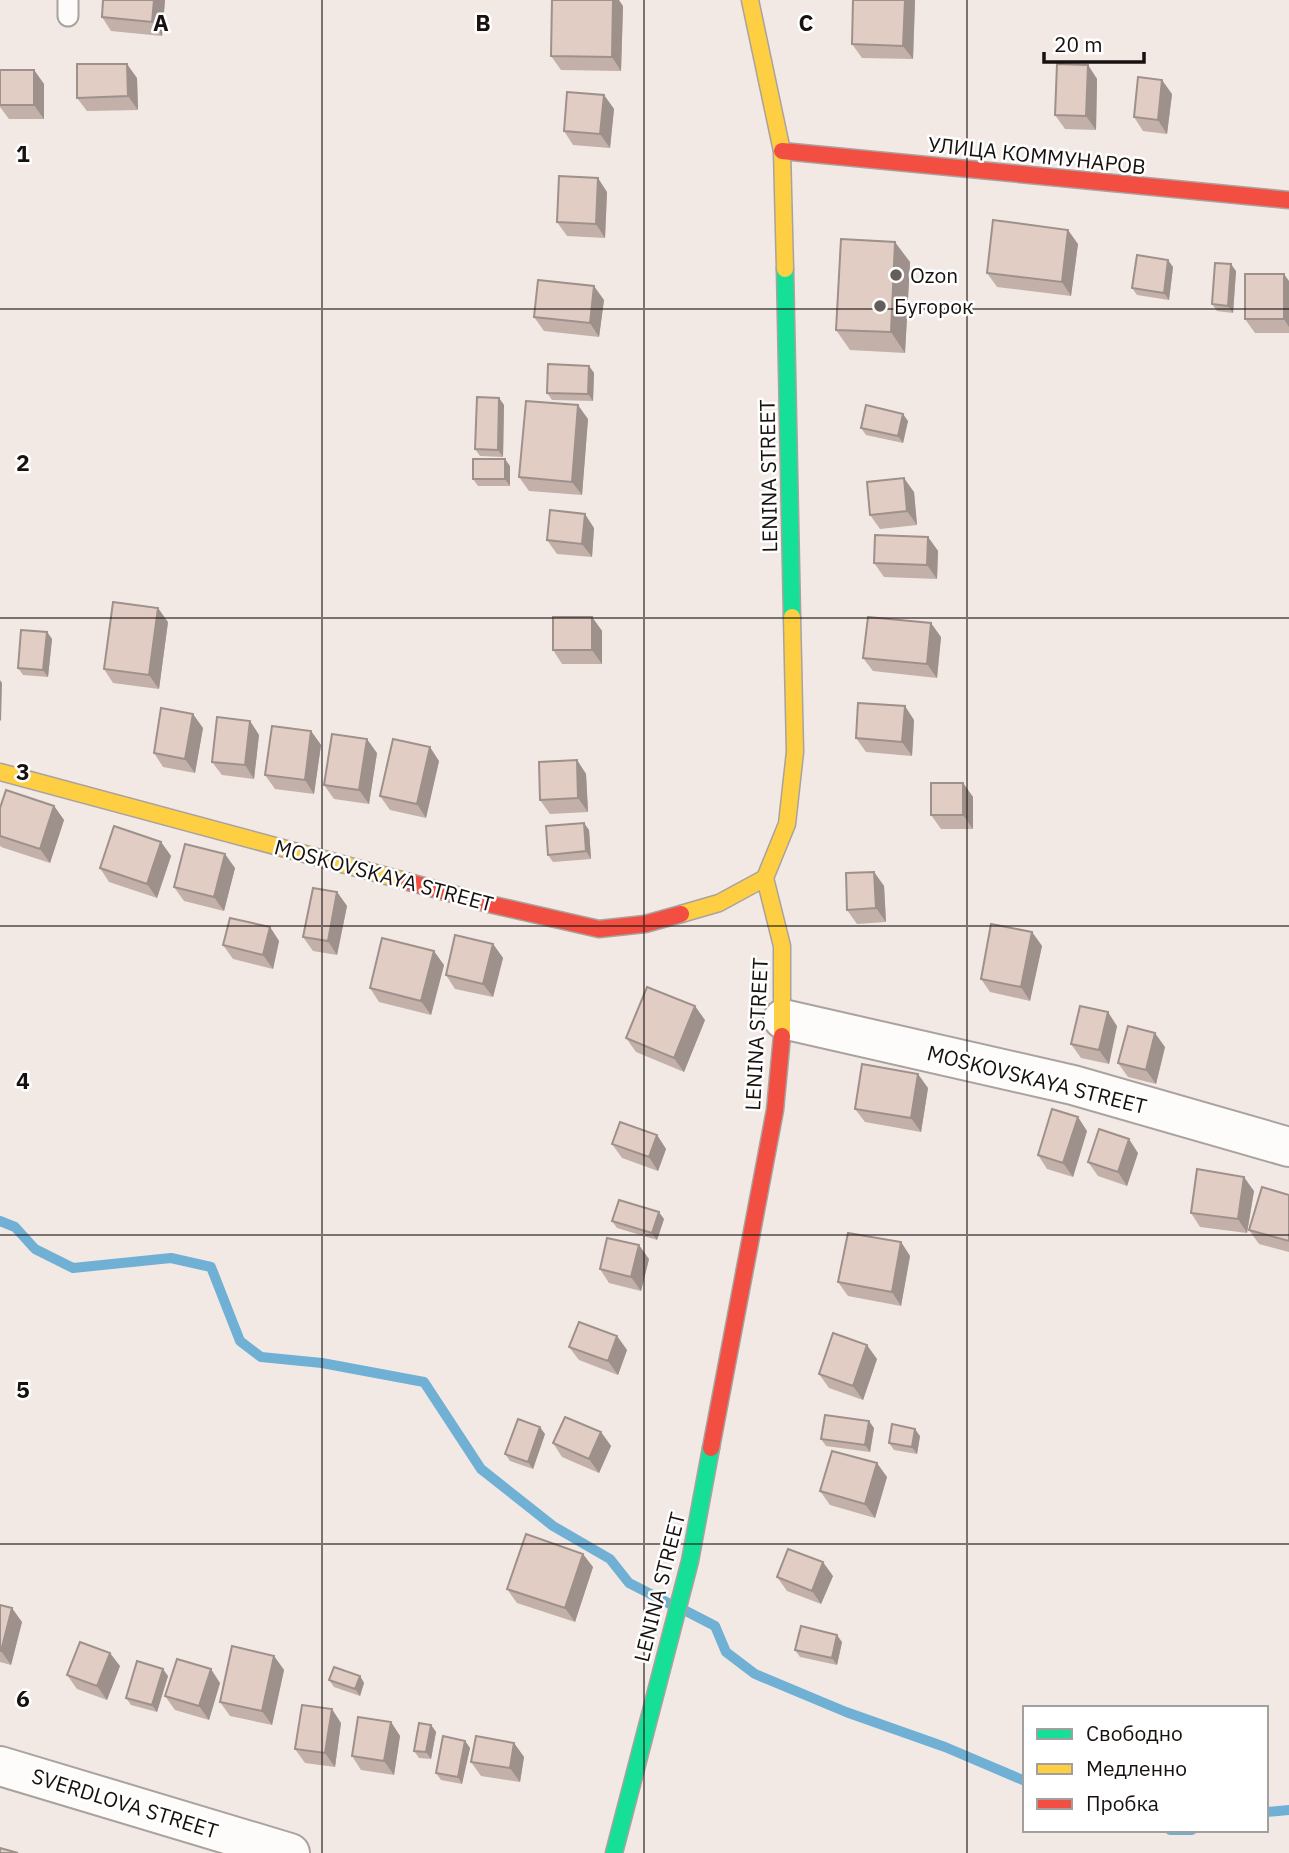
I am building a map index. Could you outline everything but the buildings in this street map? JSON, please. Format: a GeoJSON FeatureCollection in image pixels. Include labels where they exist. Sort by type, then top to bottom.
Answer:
{"type":"FeatureCollection","features":[{"type":"Feature","properties":{"kind":"street","name":"LENINA STREET"},"geometry":{"type":"LineString","coordinates":[[614,1853],[667,1641],[690,1561],[775,1110],[783,1019],[782,946],[765,878],[787,824],[795,752],[782,151],[750,0]]}},
{"type":"Feature","properties":{"kind":"street","name":"УЛИЦА КОММУНАРОВ"},"geometry":{"type":"LineString","coordinates":[[782,151],[1289,200]]}},
{"type":"Feature","properties":{"kind":"street","name":"MOSKOVSKAYA STREET"},"geometry":{"type":"LineString","coordinates":[[0,772],[489,904],[599,929],[645,924],[719,903],[765,878]]}},
{"type":"Feature","properties":{"kind":"street","name":"MOSKOVSKAYA STREET"},"geometry":{"type":"LineString","coordinates":[[783,1019],[1073,1085],[1289,1147]]}},
{"type":"Feature","properties":{"kind":"street","name":"SVERDLOVA STREET"},"geometry":{"type":"LineString","coordinates":[[0,1766],[290,1853]]}},
{"type":"Feature","properties":{"kind":"waterway"},"geometry":{"type":"LineString","coordinates":[[0,1221],[15,1227],[35,1249],[73,1268],[171,1258],[211,1267],[240,1341],[261,1357],[322,1363],[424,1382],[481,1469],[553,1526],[610,1559],[629,1583],[672,1605]]}},
{"type":"Feature","properties":{"kind":"waterway"},"geometry":{"type":"LineString","coordinates":[[686,1611],[715,1626],[726,1652],[755,1674],[1023,1780]]}},
{"type":"Feature","properties":{"kind":"waterway"},"geometry":{"type":"LineString","coordinates":[[1268,1812],[1289,1810]]}},
{"type":"Feature","properties":{"kind":"traffic: fast"},"geometry":{"type":"LineString","coordinates":[[785,269],[792,617]]}},
{"type":"Feature","properties":{"kind":"traffic: fast"},"geometry":{"type":"LineString","coordinates":[[614,1853],[690,1561],[711,1448]]}},
{"type":"Feature","properties":{"kind":"traffic: slow"},"geometry":{"type":"LineString","coordinates":[[750,0],[782,151],[785,269]]}},
{"type":"Feature","properties":{"kind":"traffic: slow"},"geometry":{"type":"LineString","coordinates":[[782,1036],[782,946],[765,878],[787,824],[795,752],[792,617]]}},
{"type":"Feature","properties":{"kind":"traffic: slow"},"geometry":{"type":"LineString","coordinates":[[0,772],[409,882]]}},
{"type":"Feature","properties":{"kind":"traffic: slow"},"geometry":{"type":"LineString","coordinates":[[681,914],[719,903],[765,878]]}},
{"type":"Feature","properties":{"kind":"traffic: jam"},"geometry":{"type":"LineString","coordinates":[[782,151],[1289,200]]}},
{"type":"Feature","properties":{"kind":"traffic: jam"},"geometry":{"type":"LineString","coordinates":[[409,882],[489,904],[599,929],[645,924],[681,914]]}},
{"type":"Feature","properties":{"kind":"traffic: jam"},"geometry":{"type":"LineString","coordinates":[[711,1448],[775,1110],[782,1036]]}},
{"type":"Feature","properties":{"kind":"place","name":"Ozon"},"geometry":{"type":"Point","coordinates":[896,275]}},
{"type":"Feature","properties":{"kind":"place","name":"Бугорок"},"geometry":{"type":"Point","coordinates":[880,306]}}]}
